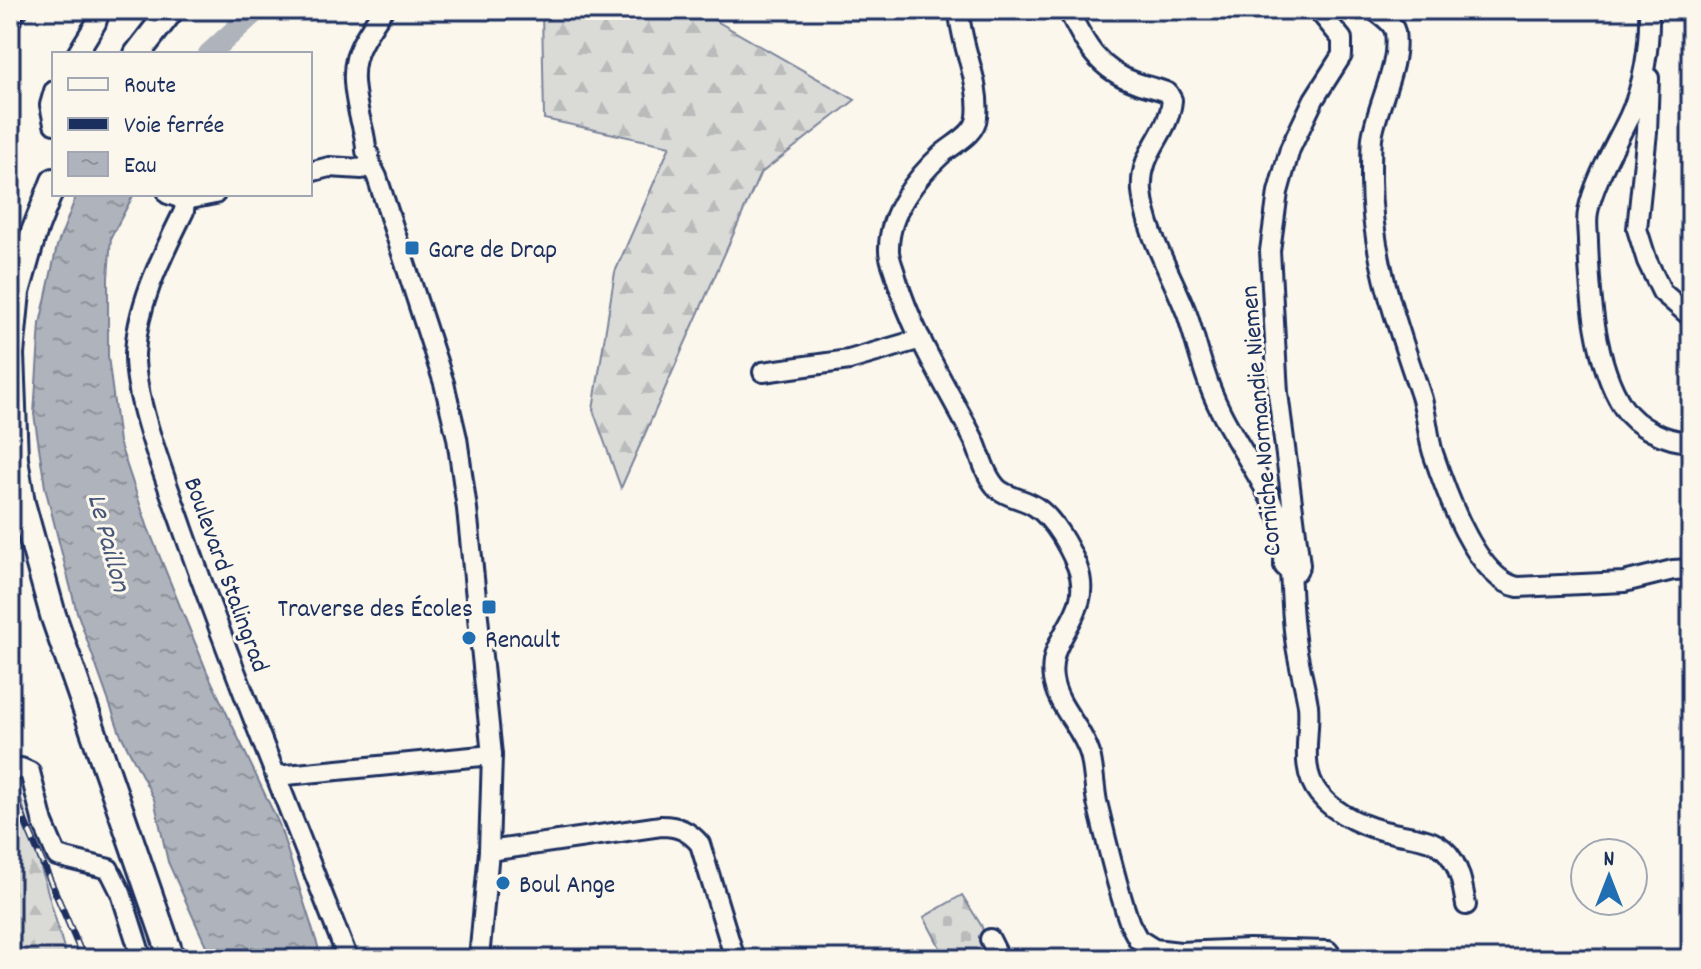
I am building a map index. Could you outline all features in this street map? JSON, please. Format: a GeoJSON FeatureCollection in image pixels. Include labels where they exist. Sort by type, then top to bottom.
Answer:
{"type":"FeatureCollection","features":[{"type":"Feature","properties":{"kind":"main road"},"geometry":{"type":"LineString","coordinates":[[128,52],[159,10]]}},
{"type":"Feature","properties":{"kind":"main road"},"geometry":{"type":"LineString","coordinates":[[139,52],[171,10]]}},
{"type":"Feature","properties":{"kind":"main road"},"geometry":{"type":"LineString","coordinates":[[52,186],[23,265],[11,415],[22,503],[53,615],[172,959]]}},
{"type":"Feature","properties":{"kind":"main road"},"geometry":{"type":"LineString","coordinates":[[56,196],[19,318],[23,458],[44,559],[180,959]]}},
{"type":"Feature","properties":{"kind":"street"},"geometry":{"type":"LineString","coordinates":[[78,52],[96,23],[100,10]]}},
{"type":"Feature","properties":{"kind":"street"},"geometry":{"type":"LineString","coordinates":[[383,10],[355,58],[353,83],[361,120],[359,159],[377,177],[444,383],[457,438],[492,755],[489,851],[479,959]]}},
{"type":"Feature","properties":{"kind":"street"},"geometry":{"type":"LineString","coordinates":[[959,10],[959,26],[975,91],[977,119],[969,133],[941,155],[916,181],[893,223],[888,250],[921,339],[986,471],[998,489],[1042,511],[1066,544],[1077,566],[1082,582],[1079,610],[1055,651],[1053,681],[1060,700],[1089,751],[1096,799],[1122,900],[1138,939],[1154,949],[1180,952],[1249,949],[1328,951],[1334,959]]}},
{"type":"Feature","properties":{"kind":"street","name":"Corniche Normandie Niemen"},"geometry":{"type":"LineString","coordinates":[[1068,10],[1088,49],[1103,65],[1135,83],[1168,93],[1172,100],[1164,128],[1144,162],[1145,207],[1219,409],[1278,515],[1284,537],[1284,566],[1290,572],[1297,571],[1300,565],[1278,393],[1270,251],[1278,192],[1290,149],[1314,99],[1342,55],[1342,39],[1318,10]]}},
{"type":"Feature","properties":{"kind":"street"},"geometry":{"type":"LineString","coordinates":[[1374,10],[1392,24],[1395,31],[1393,63],[1372,138],[1371,179],[1379,261],[1403,347],[1421,396],[1432,450],[1454,507],[1477,553],[1493,574],[1518,587],[1624,582],[1673,570],[1691,569]]}},
{"type":"Feature","properties":{"kind":"street"},"geometry":{"type":"LineString","coordinates":[[1649,10],[1642,76],[1631,113],[1602,172],[1588,212],[1589,286],[1609,377],[1624,408],[1647,430],[1691,442]]}},
{"type":"Feature","properties":{"kind":"street"},"geometry":{"type":"LineString","coordinates":[[1642,76],[1649,78],[1637,229],[1647,261],[1662,292],[1691,317]]}},
{"type":"Feature","properties":{"kind":"street"},"geometry":{"type":"LineString","coordinates":[[312,171],[359,159]]}},
{"type":"Feature","properties":{"kind":"street","name":"Boulevard Stalingrad"},"geometry":{"type":"LineString","coordinates":[[174,196],[184,211],[145,298],[140,321],[135,355],[141,399],[225,648],[348,959]]}},
{"type":"Feature","properties":{"kind":"street"},"geometry":{"type":"LineString","coordinates":[[763,372],[849,360],[921,339]]}},
{"type":"Feature","properties":{"kind":"street"},"geometry":{"type":"LineString","coordinates":[[1290,572],[1296,649],[1308,708],[1308,771],[1317,792],[1334,808],[1355,821],[1391,833],[1430,840],[1450,855],[1457,868],[1466,905]]}},
{"type":"Feature","properties":{"kind":"street"},"geometry":{"type":"LineString","coordinates":[[276,776],[492,755]]}},
{"type":"Feature","properties":{"kind":"street"},"geometry":{"type":"LineString","coordinates":[[16,770],[30,772],[43,823],[57,856],[103,866],[112,874],[142,959]]}},
{"type":"Feature","properties":{"kind":"street"},"geometry":{"type":"LineString","coordinates":[[489,851],[661,826],[682,829],[700,844],[735,959]]}},
{"type":"Feature","properties":{"kind":"street"},"geometry":{"type":"LineString","coordinates":[[990,939],[1000,959]]}},
{"type":"Feature","properties":{"kind":"green space"},"geometry":{"type":"Polygon","coordinates":[[[542,10],[697,10],[855,100],[760,174],[621,488],[593,410],[615,272],[670,146],[544,119],[542,10]]]}},
{"type":"Feature","properties":{"kind":"green space"},"geometry":{"type":"Polygon","coordinates":[[[10,777],[18,788],[67,959],[10,959],[10,777]]]}},
{"type":"Feature","properties":{"kind":"green space"},"geometry":{"type":"Polygon","coordinates":[[[962,895],[981,925],[995,959],[946,959],[924,917],[962,895]]]}},
{"type":"Feature","properties":{"kind":"water"},"geometry":{"type":"Polygon","coordinates":[[[76,196],[133,196],[111,237],[108,278],[108,356],[119,442],[148,528],[207,672],[279,824],[322,959],[212,959],[168,862],[154,799],[120,733],[76,609],[45,487],[34,414],[40,324],[57,246],[76,196]]]}},
{"type":"Feature","properties":{"kind":"waterway","name":"Le Paillon"},"geometry":{"type":"LineString","coordinates":[[211,52],[257,10]]}},
{"type":"Feature","properties":{"kind":"railway"},"geometry":{"type":"LineString","coordinates":[[10,35],[28,10]]}},
{"type":"Feature","properties":{"kind":"railway"},"geometry":{"type":"LineString","coordinates":[[10,787],[84,959]]}},
{"type":"Feature","properties":{"kind":"place","name":"Gare de Drap"},"geometry":{"type":"Point","coordinates":[412,248]}},
{"type":"Feature","properties":{"kind":"place","name":"Traverse des Écoles"},"geometry":{"type":"Point","coordinates":[489,607]}},
{"type":"Feature","properties":{"kind":"place","name":"Renault"},"geometry":{"type":"Point","coordinates":[469,638]}},
{"type":"Feature","properties":{"kind":"place","name":"Boul Ange"},"geometry":{"type":"Point","coordinates":[503,883]}}]}
